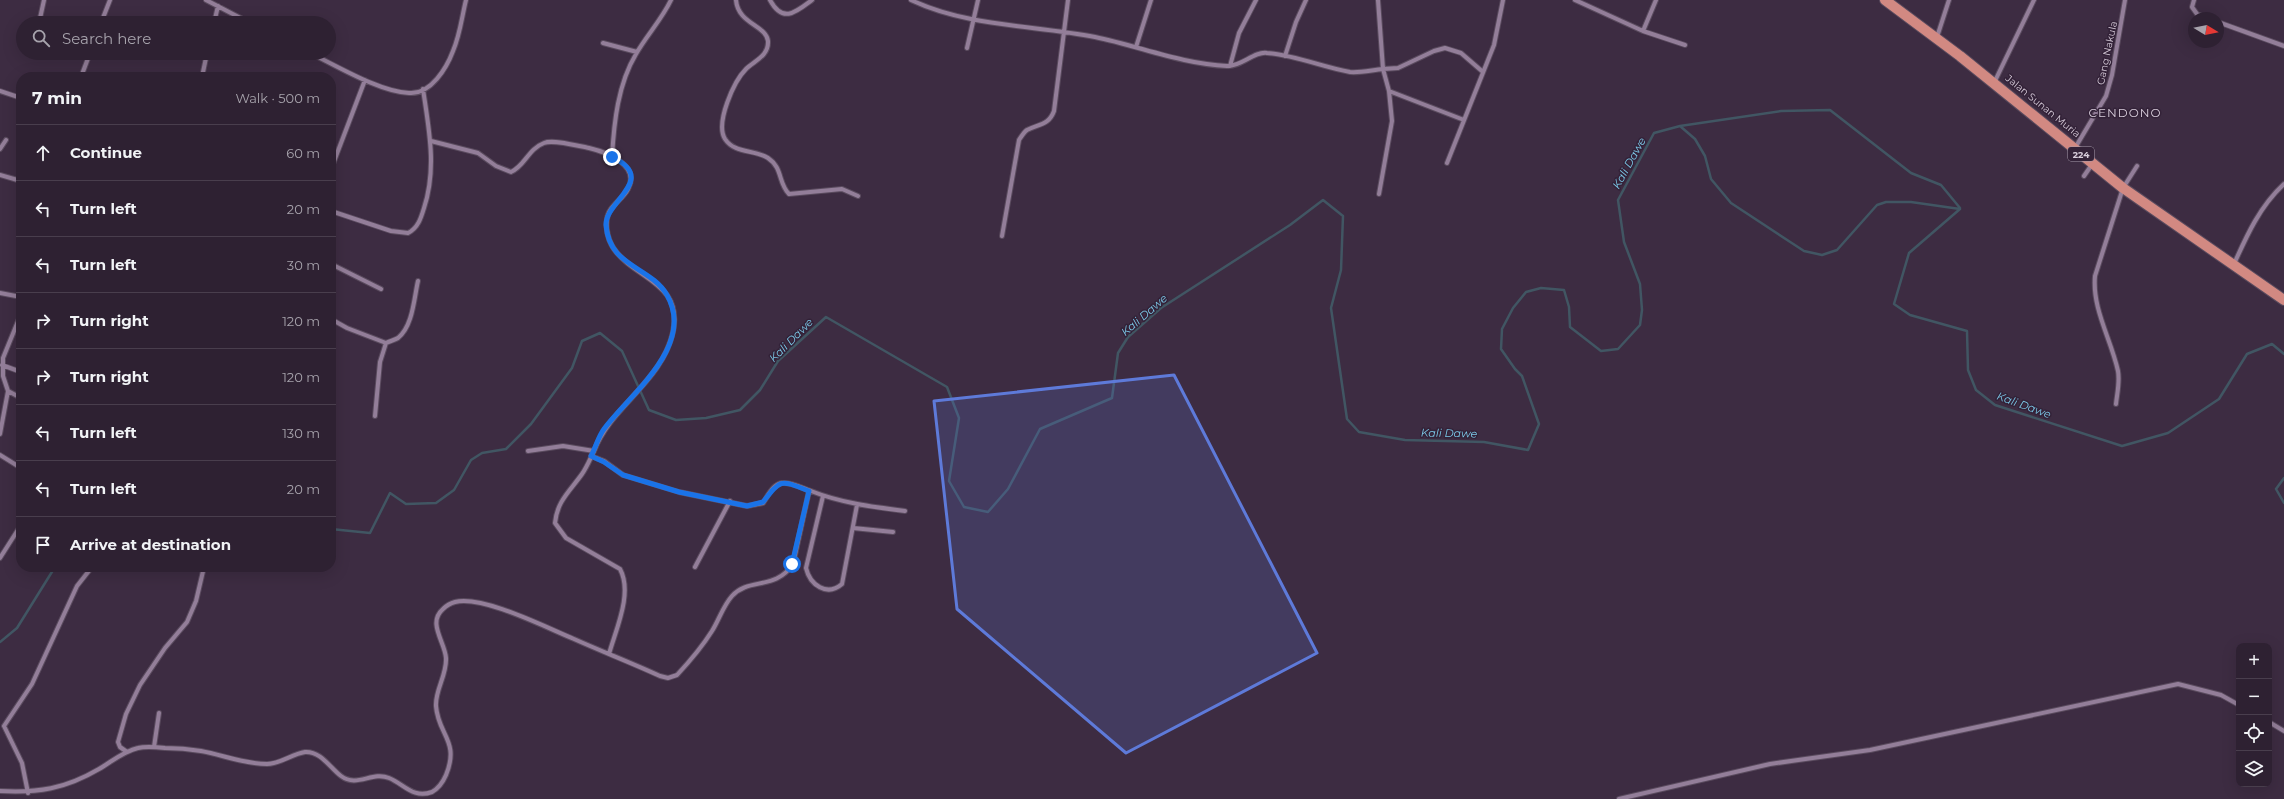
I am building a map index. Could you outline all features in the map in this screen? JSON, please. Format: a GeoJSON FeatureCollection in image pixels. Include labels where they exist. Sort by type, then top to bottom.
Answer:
{"type":"FeatureCollection","features":[{"type":"Feature","properties":{"kind":"main road","name":"Jalan Sunan Muria"},"geometry":{"type":"LineString","coordinates":[[1884,0],[1937,37],[2123,188],[2284,300]]}},
{"type":"Feature","properties":{"kind":"street"},"geometry":{"type":"LineString","coordinates":[[41,16],[44,0]]}},
{"type":"Feature","properties":{"kind":"street"},"geometry":{"type":"LineString","coordinates":[[104,16],[110,0]]}},
{"type":"Feature","properties":{"kind":"street"},"geometry":{"type":"LineString","coordinates":[[206,0],[237,16]]}},
{"type":"Feature","properties":{"kind":"street"},"geometry":{"type":"LineString","coordinates":[[324,60],[365,80],[410,94],[423,90],[432,84],[454,50],[466,0]]}},
{"type":"Feature","properties":{"kind":"street"},"geometry":{"type":"LineString","coordinates":[[612,157],[614,128],[618,103],[624,83],[637,52],[654,30],[671,0]]}},
{"type":"Feature","properties":{"kind":"street"},"geometry":{"type":"LineString","coordinates":[[736,0],[744,20],[765,34],[768,42],[766,52],[746,69],[736,83],[728,99],[722,124],[724,138],[733,148],[759,153],[769,158],[778,168],[783,188],[789,194],[842,189],[858,196]]}},
{"type":"Feature","properties":{"kind":"street"},"geometry":{"type":"LineString","coordinates":[[770,0],[780,13],[788,15],[812,0]]}},
{"type":"Feature","properties":{"kind":"street"},"geometry":{"type":"LineString","coordinates":[[911,0],[928,8],[974,19],[1064,32],[1136,47],[1172,58],[1230,66],[1265,52],[1351,72],[1398,68],[1434,51],[1445,48],[1461,54],[1483,72]]}},
{"type":"Feature","properties":{"kind":"street"},"geometry":{"type":"LineString","coordinates":[[967,48],[978,0]]}},
{"type":"Feature","properties":{"kind":"street"},"geometry":{"type":"LineString","coordinates":[[1002,236],[1019,140],[1027,131],[1042,126],[1052,118],[1054,111],[1068,0]]}},
{"type":"Feature","properties":{"kind":"street"},"geometry":{"type":"LineString","coordinates":[[1136,47],[1151,0]]}},
{"type":"Feature","properties":{"kind":"street"},"geometry":{"type":"LineString","coordinates":[[1230,66],[1239,33],[1256,0]]}},
{"type":"Feature","properties":{"kind":"street"},"geometry":{"type":"LineString","coordinates":[[1285,56],[1296,22],[1306,0]]}},
{"type":"Feature","properties":{"kind":"street"},"geometry":{"type":"LineString","coordinates":[[1378,0],[1383,69],[1389,91],[1392,121],[1379,194]]}},
{"type":"Feature","properties":{"kind":"street"},"geometry":{"type":"LineString","coordinates":[[1447,163],[1475,97],[1494,44],[1503,0]]}},
{"type":"Feature","properties":{"kind":"street"},"geometry":{"type":"LineString","coordinates":[[1575,0],[1643,31],[1685,45]]}},
{"type":"Feature","properties":{"kind":"street"},"geometry":{"type":"LineString","coordinates":[[1643,31],[1656,0]]}},
{"type":"Feature","properties":{"kind":"street"},"geometry":{"type":"LineString","coordinates":[[1937,37],[1949,0]]}},
{"type":"Feature","properties":{"kind":"street"},"geometry":{"type":"LineString","coordinates":[[1994,82],[2034,0]]}},
{"type":"Feature","properties":{"kind":"street","name":"Gang Nakula"},"geometry":{"type":"LineString","coordinates":[[2075,148],[2106,96],[2115,63],[2125,0]]}},
{"type":"Feature","properties":{"kind":"street"},"geometry":{"type":"LineString","coordinates":[[2194,0],[2192,7],[2195,12]]}},
{"type":"Feature","properties":{"kind":"street"},"geometry":{"type":"LineString","coordinates":[[216,16],[218,6]]}},
{"type":"Feature","properties":{"kind":"street"},"geometry":{"type":"LineString","coordinates":[[2224,24],[2284,46]]}},
{"type":"Feature","properties":{"kind":"street"},"geometry":{"type":"LineString","coordinates":[[603,43],[637,52]]}},
{"type":"Feature","properties":{"kind":"street"},"geometry":{"type":"LineString","coordinates":[[83,72],[87,60]]}},
{"type":"Feature","properties":{"kind":"street"},"geometry":{"type":"LineString","coordinates":[[203,72],[205,60]]}},
{"type":"Feature","properties":{"kind":"street"},"geometry":{"type":"LineString","coordinates":[[336,153],[365,80]]}},
{"type":"Feature","properties":{"kind":"street"},"geometry":{"type":"LineString","coordinates":[[336,213],[391,231],[408,233],[420,219],[432,174],[431,141],[423,90]]}},
{"type":"Feature","properties":{"kind":"street"},"geometry":{"type":"LineString","coordinates":[[0,91],[16,96]]}},
{"type":"Feature","properties":{"kind":"street"},"geometry":{"type":"LineString","coordinates":[[1389,91],[1464,120]]}},
{"type":"Feature","properties":{"kind":"street"},"geometry":{"type":"LineString","coordinates":[[0,149],[6,140]]}},
{"type":"Feature","properties":{"kind":"street"},"geometry":{"type":"LineString","coordinates":[[431,141],[478,153],[496,166],[511,172],[518,169],[532,149],[546,142],[583,147],[600,151],[622,161],[630,174],[630,187],[610,210],[607,217],[608,233],[613,248],[622,260],[659,284],[667,294],[674,316],[668,348],[646,384],[604,429],[583,473],[559,504],[555,523],[566,538],[620,569],[623,575],[625,597],[609,654]]}},
{"type":"Feature","properties":{"kind":"street"},"geometry":{"type":"LineString","coordinates":[[2084,176],[2093,163]]}},
{"type":"Feature","properties":{"kind":"street"},"geometry":{"type":"LineString","coordinates":[[2116,404],[2118,371],[2101,321],[2094,284],[2098,264],[2123,188],[2137,166]]}},
{"type":"Feature","properties":{"kind":"street"},"geometry":{"type":"LineString","coordinates":[[0,175],[16,180]]}},
{"type":"Feature","properties":{"kind":"street"},"geometry":{"type":"LineString","coordinates":[[2234,265],[2243,244],[2266,203],[2284,184]]}},
{"type":"Feature","properties":{"kind":"street"},"geometry":{"type":"LineString","coordinates":[[336,267],[380,289]]}},
{"type":"Feature","properties":{"kind":"street"},"geometry":{"type":"LineString","coordinates":[[336,322],[347,328],[386,343],[398,338],[405,328],[410,316],[418,281]]}},
{"type":"Feature","properties":{"kind":"street"},"geometry":{"type":"LineString","coordinates":[[0,293],[16,296]]}},
{"type":"Feature","properties":{"kind":"street"},"geometry":{"type":"LineString","coordinates":[[0,434],[8,391],[3,376],[1,358],[16,325]]}},
{"type":"Feature","properties":{"kind":"street"},"geometry":{"type":"LineString","coordinates":[[375,416],[380,362],[386,343]]}},
{"type":"Feature","properties":{"kind":"street"},"geometry":{"type":"LineString","coordinates":[[2,365],[16,370]]}},
{"type":"Feature","properties":{"kind":"street"},"geometry":{"type":"LineString","coordinates":[[8,391],[16,395]]}},
{"type":"Feature","properties":{"kind":"street"},"geometry":{"type":"LineString","coordinates":[[528,450],[563,446],[594,451]]}},
{"type":"Feature","properties":{"kind":"street"},"geometry":{"type":"LineString","coordinates":[[0,455],[16,465]]}},
{"type":"Feature","properties":{"kind":"street"},"geometry":{"type":"LineString","coordinates":[[591,456],[604,462],[623,475],[679,492],[730,501],[747,506],[756,506],[763,502],[774,487],[780,483],[789,483],[823,496],[857,504],[904,511]]}},
{"type":"Feature","properties":{"kind":"street"},"geometry":{"type":"LineString","coordinates":[[0,791],[28,793],[71,784],[127,752],[138,748],[154,747],[200,751],[250,763],[269,764],[306,752],[316,754],[340,776],[350,781],[381,776],[388,778],[409,793],[419,795],[432,792],[442,784],[451,758],[450,746],[437,714],[436,704],[445,672],[446,657],[444,647],[438,637],[436,626],[439,613],[445,607],[455,602],[475,603],[510,612],[660,676],[668,678],[677,675],[712,630],[732,595],[753,585],[766,583],[780,578],[787,573],[792,564],[809,491]]}},
{"type":"Feature","properties":{"kind":"street"},"geometry":{"type":"LineString","coordinates":[[823,496],[806,568],[809,579],[817,586],[828,591],[836,589],[842,584],[857,504]]}},
{"type":"Feature","properties":{"kind":"street"},"geometry":{"type":"LineString","coordinates":[[695,567],[730,501]]}},
{"type":"Feature","properties":{"kind":"street"},"geometry":{"type":"LineString","coordinates":[[853,528],[893,532]]}},
{"type":"Feature","properties":{"kind":"street"},"geometry":{"type":"LineString","coordinates":[[1,555],[16,532]]}},
{"type":"Feature","properties":{"kind":"street"},"geometry":{"type":"LineString","coordinates":[[28,793],[22,762],[4,726],[32,684],[77,586],[88,572]]}},
{"type":"Feature","properties":{"kind":"street"},"geometry":{"type":"LineString","coordinates":[[127,752],[120,747],[118,742],[126,714],[140,685],[165,648],[187,622],[196,601],[203,572]]}},
{"type":"Feature","properties":{"kind":"street"},"geometry":{"type":"LineString","coordinates":[[1619,799],[1770,764],[1870,750],[2178,684],[2221,695],[2236,703]]}},
{"type":"Feature","properties":{"kind":"street"},"geometry":{"type":"LineString","coordinates":[[154,747],[159,713]]}},
{"type":"Feature","properties":{"kind":"street"},"geometry":{"type":"LineString","coordinates":[[2272,724],[2284,730]]}},
{"type":"Feature","properties":{"kind":"highlighted area"},"geometry":{"type":"Polygon","coordinates":[[[1174,375],[1317,653],[1126,753],[957,609],[934,401],[1174,375]]]}},
{"type":"Feature","properties":{"kind":"waterway","name":"Kali Dawe"},"geometry":{"type":"LineString","coordinates":[[1680,126],[1781,111],[1830,110],[1911,173],[1941,185],[1960,208]]}},
{"type":"Feature","properties":{"kind":"waterway","name":"Kali Dawe"},"geometry":{"type":"LineString","coordinates":[[336,530],[370,533],[390,493],[406,504],[436,503],[454,490],[471,460],[482,453],[506,449],[531,424],[572,368],[582,341],[600,333],[622,351],[649,410],[676,420],[706,418],[740,410],[760,390],[778,361],[826,317],[947,387],[959,418],[949,481],[964,507],[988,512],[1008,489],[1040,429],[1112,398],[1118,353],[1128,337],[1161,308],[1290,225],[1323,200],[1343,216],[1341,270],[1331,308],[1347,419],[1359,432],[1405,440],[1484,442],[1528,450],[1539,424],[1522,376],[1515,369],[1501,349],[1502,329],[1513,308],[1526,292],[1541,288],[1564,290],[1569,307],[1570,327],[1601,351],[1618,349],[1640,325],[1642,310],[1640,284],[1624,242],[1618,200],[1654,133],[1680,126],[1695,139],[1705,156],[1711,179],[1731,203],[1804,251],[1822,255],[1837,250],[1877,205],[1886,202],[1911,202],[1960,209]]}},
{"type":"Feature","properties":{"kind":"waterway","name":"Kali Dawe"},"geometry":{"type":"LineString","coordinates":[[1960,209],[1909,253],[1894,304],[1910,315],[1967,331],[1968,370],[1976,390],[1995,405],[2122,446],[2168,433],[2219,399],[2247,354],[2272,344],[2284,354]]}},
{"type":"Feature","properties":{"kind":"waterway","name":"Kali Dawe"},"geometry":{"type":"LineString","coordinates":[[2284,478],[2276,489],[2284,503]]}},
{"type":"Feature","properties":{"kind":"waterway","name":"Kali Dawe"},"geometry":{"type":"LineString","coordinates":[[0,642],[17,628],[52,572]]}},
{"type":"Feature","properties":{"kind":"district","name":"CENDONO"},"geometry":{"type":"Point","coordinates":[2125,112]}},
{"type":"Feature","properties":{"kind":"route"},"geometry":{"type":"LineString","coordinates":[[612,157],[622,161],[630,174],[630,187],[624,196],[610,210],[607,217],[606,223],[613,248],[622,260],[659,284],[667,294],[673,307],[673,331],[668,348],[655,371],[646,384],[604,429],[591,456],[604,462],[623,475],[679,492],[730,501],[747,506],[756,506],[763,502],[774,487],[780,483],[789,483],[809,491],[792,564]]}}]}
